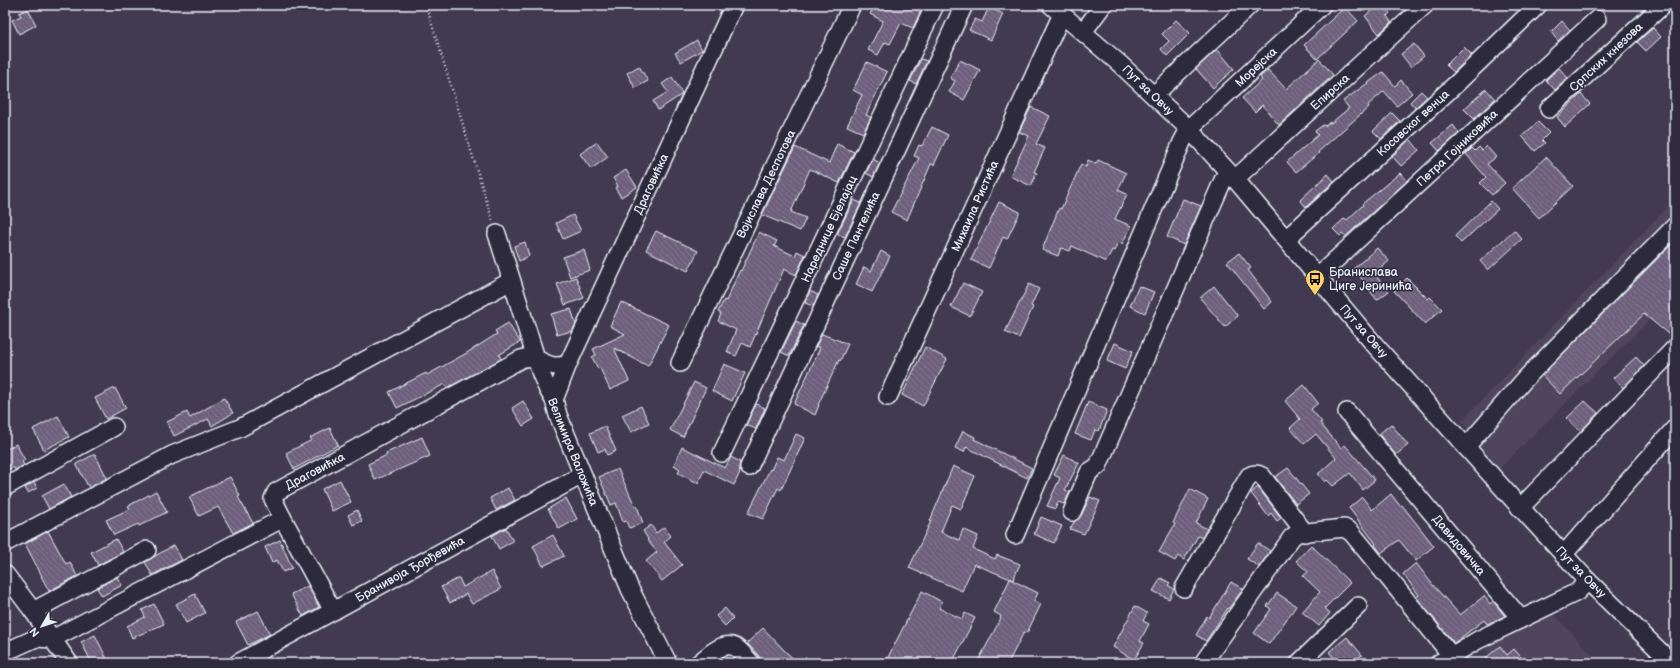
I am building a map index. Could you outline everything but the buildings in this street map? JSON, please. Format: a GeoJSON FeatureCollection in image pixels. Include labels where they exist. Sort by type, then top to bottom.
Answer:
{"type":"FeatureCollection","features":[{"type":"Feature","properties":{"kind":"street","name":"Драговићка"},"geometry":{"type":"LineString","coordinates":[[554,400],[568,364],[734,5]]}},
{"type":"Feature","properties":{"kind":"street","name":"Војислава Деспотова"},"geometry":{"type":"LineString","coordinates":[[680,363],[852,5]]}},
{"type":"Feature","properties":{"kind":"street","name":"Нареднице Бјелајац"},"geometry":{"type":"LineString","coordinates":[[722,453],[935,5]]}},
{"type":"Feature","properties":{"kind":"street","name":"Саше Пантелића"},"geometry":{"type":"LineString","coordinates":[[749,467],[964,5]]}},
{"type":"Feature","properties":{"kind":"street"},"geometry":{"type":"LineString","coordinates":[[1083,32],[1103,5]]}},
{"type":"Feature","properties":{"kind":"street"},"geometry":{"type":"LineString","coordinates":[[1154,95],[1250,5]]}},
{"type":"Feature","properties":{"kind":"street","name":"Морејска"},"geometry":{"type":"LineString","coordinates":[[1189,129],[1322,5]]}},
{"type":"Feature","properties":{"kind":"street","name":"Епирска"},"geometry":{"type":"LineString","coordinates":[[1231,175],[1425,5]]}},
{"type":"Feature","properties":{"kind":"street","name":"Косовског венца"},"geometry":{"type":"LineString","coordinates":[[1286,239],[1456,84],[1538,5]]}},
{"type":"Feature","properties":{"kind":"street","name":"Српских кнезова"},"geometry":{"type":"LineString","coordinates":[[1549,110],[1663,5]]}},
{"type":"Feature","properties":{"kind":"street","name":"Пут за Овчу"},"geometry":{"type":"LineString","coordinates":[[1056,10],[1154,95],[1189,129],[1231,175],[1374,344],[1520,508],[1588,581],[1672,663]]}},
{"type":"Feature","properties":{"kind":"street","name":"Михаила Ристића"},"geometry":{"type":"LineString","coordinates":[[888,397],[1056,10]]}},
{"type":"Feature","properties":{"kind":"street","name":"Петра Гојниковића"},"geometry":{"type":"LineString","coordinates":[[1317,276],[1597,19]]}},
{"type":"Feature","properties":{"kind":"street"},"geometry":{"type":"LineString","coordinates":[[1015,535],[1182,142],[1189,129]]}},
{"type":"Feature","properties":{"kind":"street"},"geometry":{"type":"LineString","coordinates":[[1072,512],[1089,472],[1098,466],[1231,175]]}},
{"type":"Feature","properties":{"kind":"street"},"geometry":{"type":"LineString","coordinates":[[1466,447],[1524,379],[1675,226]]}},
{"type":"Feature","properties":{"kind":"street","name":"Велимира Валожића"},"geometry":{"type":"LineString","coordinates":[[497,234],[511,281],[548,390],[554,400],[558,415],[582,475],[630,589],[668,663]]}},
{"type":"Feature","properties":{"kind":"street"},"geometry":{"type":"LineString","coordinates":[[5,543],[172,455],[240,428],[511,281]]}},
{"type":"Feature","properties":{"kind":"street"},"geometry":{"type":"LineString","coordinates":[[1520,508],[1675,348]]}},
{"type":"Feature","properties":{"kind":"street","name":"Драговићка"},"geometry":{"type":"LineString","coordinates":[[333,611],[273,499],[276,492],[521,359],[529,356],[543,364],[556,367],[568,364]]}},
{"type":"Feature","properties":{"kind":"street","name":"Давидовичка"},"geometry":{"type":"LineString","coordinates":[[1347,412],[1521,619]]}},
{"type":"Feature","properties":{"kind":"street"},"geometry":{"type":"LineString","coordinates":[[5,487],[114,427]]}},
{"type":"Feature","properties":{"kind":"street"},"geometry":{"type":"LineString","coordinates":[[1563,555],[1675,428]]}},
{"type":"Feature","properties":{"kind":"street"},"geometry":{"type":"LineString","coordinates":[[1184,588],[1249,476],[1252,474],[1256,473],[1262,476],[1305,532]]}},
{"type":"Feature","properties":{"kind":"street","name":"Бранивоја Ђорђевића"},"geometry":{"type":"LineString","coordinates":[[238,663],[582,475]]}},
{"type":"Feature","properties":{"kind":"street"},"geometry":{"type":"LineString","coordinates":[[5,652],[36,638],[52,639],[277,522],[282,517]]}},
{"type":"Feature","properties":{"kind":"street"},"geometry":{"type":"LineString","coordinates":[[1203,663],[1292,537],[1305,532],[1344,528],[1351,532],[1445,659],[1521,619],[1577,592],[1588,581]]}},
{"type":"Feature","properties":{"kind":"street"},"geometry":{"type":"LineString","coordinates":[[33,611],[147,550]]}},
{"type":"Feature","properties":{"kind":"street"},"geometry":{"type":"LineString","coordinates":[[5,574],[69,663]]}},
{"type":"Feature","properties":{"kind":"street"},"geometry":{"type":"LineString","coordinates":[[1299,663],[1358,606]]}},
{"type":"Feature","properties":{"kind":"street"},"geometry":{"type":"LineString","coordinates":[[699,663],[718,648],[729,646],[735,647],[751,663]]}},
{"type":"Feature","properties":{"kind":"path"},"geometry":{"type":"LineString","coordinates":[[426,5],[497,234]]}},
{"type":"Feature","properties":{"kind":"shaded area"},"geometry":{"type":"Polygon","coordinates":[[[1675,199],[1675,295],[1498,470],[1462,421],[1675,199]]]}},
{"type":"Feature","properties":{"kind":"shaded area"},"geometry":{"type":"Polygon","coordinates":[[[1552,612],[1600,663],[1498,663],[1483,646],[1552,612]]]}},
{"type":"Feature","properties":{"kind":"place","name":"Бранислава Циге Јеринића"},"geometry":{"type":"Point","coordinates":[1315,296]}}]}
